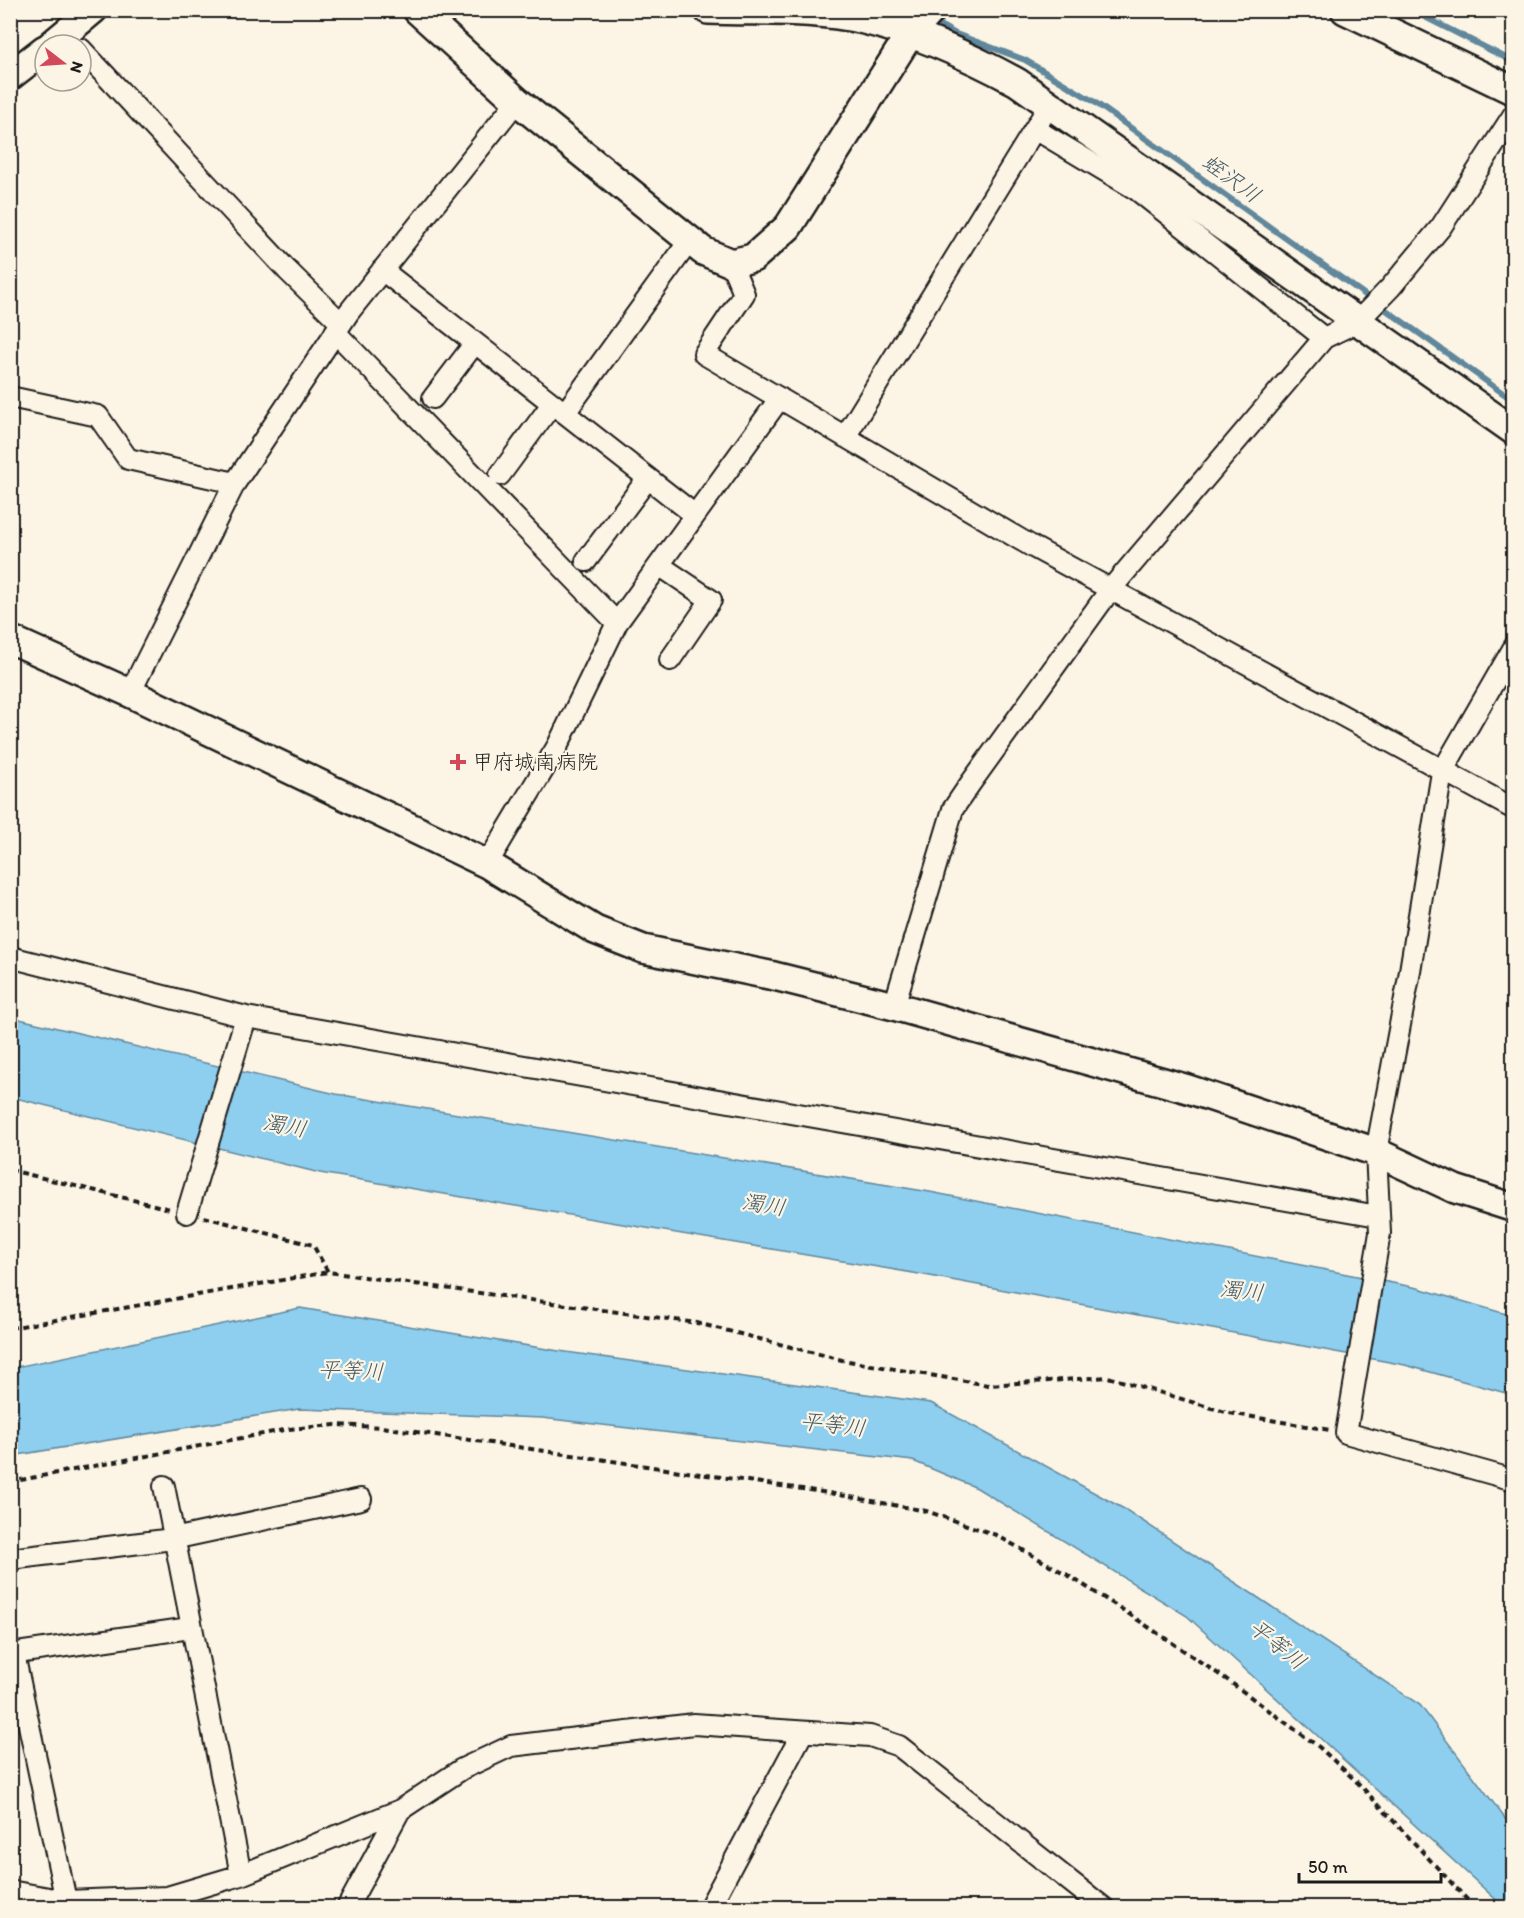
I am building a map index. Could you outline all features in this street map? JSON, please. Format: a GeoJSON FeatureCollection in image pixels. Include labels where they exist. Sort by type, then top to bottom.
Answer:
{"type":"FeatureCollection","features":[{"type":"Feature","properties":{"kind":"street"},"geometry":{"type":"LineString","coordinates":[[76,33],[93,10]]}},
{"type":"Feature","properties":{"kind":"street"},"geometry":{"type":"LineString","coordinates":[[417,10],[517,101],[703,251],[731,263],[753,258],[788,227],[921,23]]}},
{"type":"Feature","properties":{"kind":"street"},"geometry":{"type":"LineString","coordinates":[[708,10],[806,13],[863,20],[921,23],[970,57],[1017,82],[1050,104],[1119,167],[1137,190],[1324,338]]}},
{"type":"Feature","properties":{"kind":"street"},"geometry":{"type":"LineString","coordinates":[[1345,10],[1514,91]]}},
{"type":"Feature","properties":{"kind":"street"},"geometry":{"type":"LineString","coordinates":[[10,76],[33,58]]}},
{"type":"Feature","properties":{"kind":"street"},"geometry":{"type":"LineString","coordinates":[[93,68],[287,270],[338,328],[617,623]]}},
{"type":"Feature","properties":{"kind":"street"},"geometry":{"type":"LineString","coordinates":[[130,693],[235,483],[338,328],[517,101]]}},
{"type":"Feature","properties":{"kind":"street"},"geometry":{"type":"LineString","coordinates":[[845,437],[1050,104]]}},
{"type":"Feature","properties":{"kind":"street"},"geometry":{"type":"LineString","coordinates":[[894,1006],[953,809],[1056,660],[1110,590],[1324,338],[1362,317],[1385,294],[1441,227],[1514,114]]}},
{"type":"Feature","properties":{"kind":"street"},"geometry":{"type":"LineString","coordinates":[[1035,129],[1119,167],[1362,317],[1514,431]]}},
{"type":"Feature","properties":{"kind":"street"},"geometry":{"type":"LineString","coordinates":[[500,475],[559,409],[690,240]]}},
{"type":"Feature","properties":{"kind":"street"},"geometry":{"type":"LineString","coordinates":[[731,263],[744,294],[704,354],[1110,590],[1514,809]]}},
{"type":"Feature","properties":{"kind":"street"},"geometry":{"type":"LineString","coordinates":[[382,270],[695,515]]}},
{"type":"Feature","properties":{"kind":"street"},"geometry":{"type":"LineString","coordinates":[[433,398],[475,343]]}},
{"type":"Feature","properties":{"kind":"street"},"geometry":{"type":"LineString","coordinates":[[10,397],[98,416],[128,459],[235,483]]}},
{"type":"Feature","properties":{"kind":"street"},"geometry":{"type":"LineString","coordinates":[[487,864],[557,747],[617,623],[780,398]]}},
{"type":"Feature","properties":{"kind":"street"},"geometry":{"type":"LineString","coordinates":[[586,561],[648,478]]}},
{"type":"Feature","properties":{"kind":"street"},"geometry":{"type":"LineString","coordinates":[[659,565],[711,600],[670,660]]}},
{"type":"Feature","properties":{"kind":"street"},"geometry":{"type":"LineString","coordinates":[[10,639],[130,693],[487,864],[595,930],[643,949],[774,976],[894,1006],[1188,1089],[1376,1152],[1455,1189],[1514,1208]]}},
{"type":"Feature","properties":{"kind":"street"},"geometry":{"type":"LineString","coordinates":[[1514,647],[1442,772],[1409,977],[1376,1152],[1379,1225],[1348,1425],[1431,1459],[1514,1480]]}},
{"type":"Feature","properties":{"kind":"street"},"geometry":{"type":"LineString","coordinates":[[10,957],[244,1025],[1379,1225]]}},
{"type":"Feature","properties":{"kind":"street"},"geometry":{"type":"LineString","coordinates":[[190,1205],[244,1025]]}},
{"type":"Feature","properties":{"kind":"street"},"geometry":{"type":"LineString","coordinates":[[164,1486],[190,1628],[241,1875]]}},
{"type":"Feature","properties":{"kind":"street"},"geometry":{"type":"LineString","coordinates":[[10,1559],[173,1539],[361,1500]]}},
{"type":"Feature","properties":{"kind":"street"},"geometry":{"type":"LineString","coordinates":[[66,1901],[12,1654],[190,1628]]}},
{"type":"Feature","properties":{"kind":"street"},"geometry":{"type":"LineString","coordinates":[[10,1891],[66,1901],[167,1897],[241,1875],[400,1810],[462,1769],[511,1746],[694,1724],[870,1736],[899,1746],[1081,1900],[1104,1908]]}},
{"type":"Feature","properties":{"kind":"street"},"geometry":{"type":"LineString","coordinates":[[709,1908],[803,1732]]}},
{"type":"Feature","properties":{"kind":"street"},"geometry":{"type":"LineString","coordinates":[[347,1908],[400,1810]]}},
{"type":"Feature","properties":{"kind":"path"},"geometry":{"type":"LineString","coordinates":[[10,1170],[190,1205],[313,1245],[328,1272]]}},
{"type":"Feature","properties":{"kind":"path"},"geometry":{"type":"LineString","coordinates":[[10,1328],[328,1272],[697,1323],[842,1360],[988,1385],[1108,1377],[1228,1413],[1348,1425]]}},
{"type":"Feature","properties":{"kind":"path"},"geometry":{"type":"LineString","coordinates":[[10,1482],[289,1429],[334,1425],[382,1426],[829,1493],[926,1511],[996,1535],[1030,1553],[1226,1679],[1319,1747],[1358,1782],[1475,1908]]}},
{"type":"Feature","properties":{"kind":"water","name":"濁川"},"geometry":{"type":"Polygon","coordinates":[[[11,1017],[336,1094],[930,1192],[1418,1288],[1513,1316],[1513,1395],[1405,1365],[919,1274],[320,1173],[11,1097],[11,1017]]]}},
{"type":"Feature","properties":{"kind":"water","name":"平等川"},"geometry":{"type":"Polygon","coordinates":[[[300,1308],[559,1351],[931,1403],[1126,1510],[1420,1705],[1513,1829],[1513,1907],[1504,1907],[1187,1616],[977,1488],[913,1461],[542,1418],[299,1409],[11,1456],[11,1368],[300,1308]]]}},
{"type":"Feature","properties":{"kind":"waterway"},"geometry":{"type":"LineString","coordinates":[[1411,10],[1514,62]]}},
{"type":"Feature","properties":{"kind":"waterway","name":"蛭沢川"},"geometry":{"type":"LineString","coordinates":[[931,20],[956,34],[1025,60],[1093,101],[1514,401]]}},
{"type":"Feature","properties":{"kind":"place","name":"甲府城南病院"},"geometry":{"type":"Point","coordinates":[458,762]}}]}
